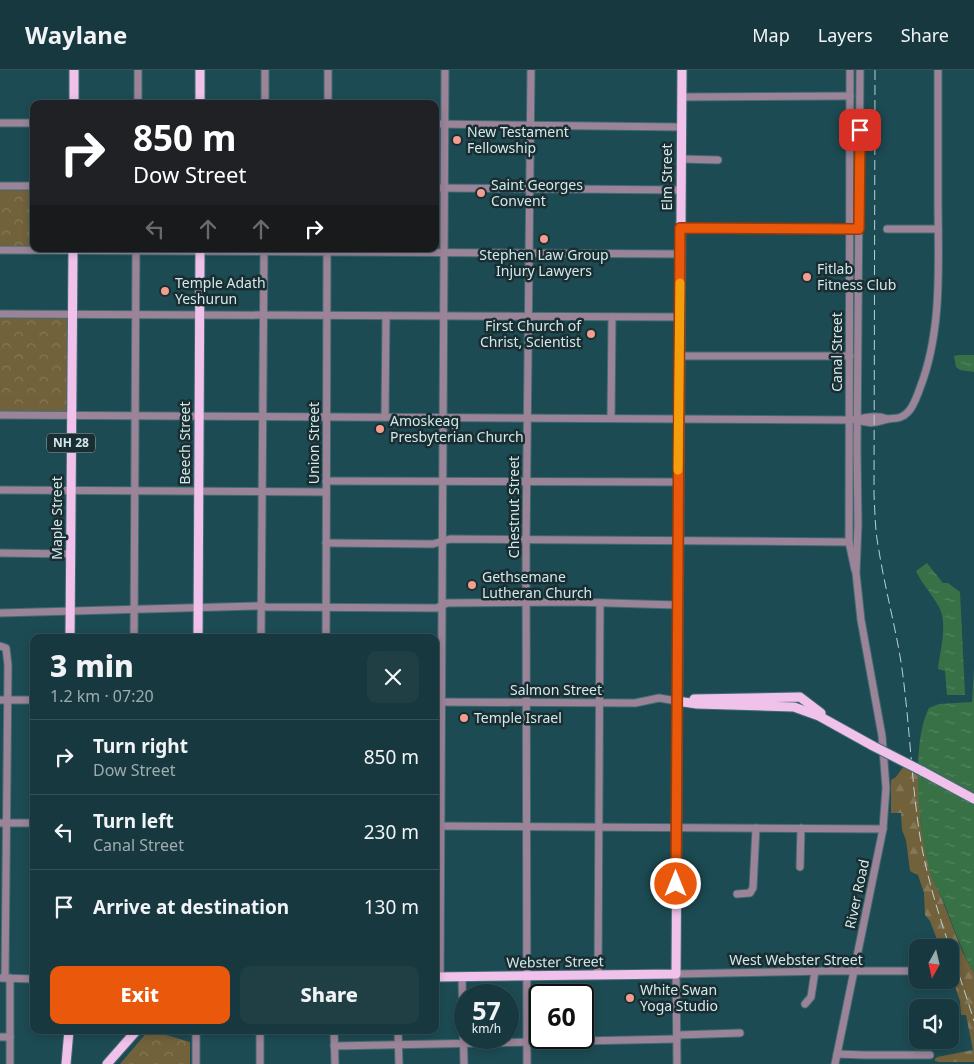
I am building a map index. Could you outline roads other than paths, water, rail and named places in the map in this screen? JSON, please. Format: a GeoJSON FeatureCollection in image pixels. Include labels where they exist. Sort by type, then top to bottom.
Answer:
{"type":"FeatureCollection","features":[{"type":"Feature","properties":{"kind":"main road"},"geometry":{"type":"LineString","coordinates":[[74,70],[74,100]]}},
{"type":"Feature","properties":{"kind":"main road"},"geometry":{"type":"LineString","coordinates":[[200,70],[200,100]]}},
{"type":"Feature","properties":{"kind":"main road","name":"Elm Street"},"geometry":{"type":"LineString","coordinates":[[676,974],[682,70]]}},
{"type":"Feature","properties":{"kind":"main road","name":"Maple Street"},"geometry":{"type":"LineString","coordinates":[[70,634],[73,252]]}},
{"type":"Feature","properties":{"kind":"main road","name":"Beech Street"},"geometry":{"type":"LineString","coordinates":[[198,634],[200,252]]}},
{"type":"Feature","properties":{"kind":"main road"},"geometry":{"type":"LineString","coordinates":[[677,701],[696,704],[794,707],[819,716],[974,799]]}},
{"type":"Feature","properties":{"kind":"main road","name":"Webster Street"},"geometry":{"type":"LineString","coordinates":[[439,977],[676,974]]}},
{"type":"Feature","properties":{"kind":"main road"},"geometry":{"type":"LineString","coordinates":[[66,1064],[69,1034]]}},
{"type":"Feature","properties":{"kind":"main road"},"geometry":{"type":"LineString","coordinates":[[108,1064],[134,1034]]}},
{"type":"Feature","properties":{"kind":"street"},"geometry":{"type":"LineString","coordinates":[[138,70],[138,100]]}},
{"type":"Feature","properties":{"kind":"street"},"geometry":{"type":"LineString","coordinates":[[264,100],[265,70]]}},
{"type":"Feature","properties":{"kind":"street"},"geometry":{"type":"LineString","coordinates":[[328,70],[328,100]]}},
{"type":"Feature","properties":{"kind":"street"},"geometry":{"type":"LineString","coordinates":[[439,678],[442,605],[445,70]]}},
{"type":"Feature","properties":{"kind":"street","name":"Chestnut Street"},"geometry":{"type":"LineString","coordinates":[[527,1064],[526,539],[531,70]]}},
{"type":"Feature","properties":{"kind":"street","name":"Canal Street"},"geometry":{"type":"LineString","coordinates":[[850,70],[849,542],[856,573]]}},
{"type":"Feature","properties":{"kind":"street","name":"Canal Street"},"geometry":{"type":"LineString","coordinates":[[860,70],[856,573],[861,620],[880,728]]}},
{"type":"Feature","properties":{"kind":"street"},"geometry":{"type":"LineString","coordinates":[[0,415],[849,420],[880,416],[887,419],[901,417],[909,411],[918,394],[929,362],[936,308],[938,70]]}},
{"type":"Feature","properties":{"kind":"street"},"geometry":{"type":"LineString","coordinates":[[682,97],[850,96]]}},
{"type":"Feature","properties":{"kind":"street"},"geometry":{"type":"LineString","coordinates":[[0,123],[30,123]]}},
{"type":"Feature","properties":{"kind":"street"},"geometry":{"type":"LineString","coordinates":[[439,124],[681,126]]}},
{"type":"Feature","properties":{"kind":"street"},"geometry":{"type":"LineString","coordinates":[[681,159],[718,160]]}},
{"type":"Feature","properties":{"kind":"street"},"geometry":{"type":"LineString","coordinates":[[0,186],[30,186]]}},
{"type":"Feature","properties":{"kind":"street"},"geometry":{"type":"LineString","coordinates":[[439,188],[681,190]]}},
{"type":"Feature","properties":{"kind":"street"},"geometry":{"type":"LineString","coordinates":[[680,228],[859,229]]}},
{"type":"Feature","properties":{"kind":"street"},"geometry":{"type":"LineString","coordinates":[[887,229],[938,229]]}},
{"type":"Feature","properties":{"kind":"street"},"geometry":{"type":"LineString","coordinates":[[0,250],[30,250]]}},
{"type":"Feature","properties":{"kind":"street"},"geometry":{"type":"LineString","coordinates":[[134,634],[136,252]]}},
{"type":"Feature","properties":{"kind":"street"},"geometry":{"type":"LineString","coordinates":[[261,634],[264,252]]}},
{"type":"Feature","properties":{"kind":"street","name":"Union Street"},"geometry":{"type":"LineString","coordinates":[[326,634],[327,252]]}},
{"type":"Feature","properties":{"kind":"street"},"geometry":{"type":"LineString","coordinates":[[439,252],[680,254]]}},
{"type":"Feature","properties":{"kind":"street"},"geometry":{"type":"LineString","coordinates":[[0,314],[680,317]]}},
{"type":"Feature","properties":{"kind":"street"},"geometry":{"type":"LineString","coordinates":[[385,417],[386,316]]}},
{"type":"Feature","properties":{"kind":"street"},"geometry":{"type":"LineString","coordinates":[[611,418],[612,317]]}},
{"type":"Feature","properties":{"kind":"street"},"geometry":{"type":"LineString","coordinates":[[679,356],[850,356]]}},
{"type":"Feature","properties":{"kind":"street"},"geometry":{"type":"LineString","coordinates":[[326,481],[678,482]]}},
{"type":"Feature","properties":{"kind":"street"},"geometry":{"type":"LineString","coordinates":[[0,490],[326,492]]}},
{"type":"Feature","properties":{"kind":"street"},"geometry":{"type":"LineString","coordinates":[[326,544],[433,544],[450,539],[849,542]]}},
{"type":"Feature","properties":{"kind":"street"},"geometry":{"type":"LineString","coordinates":[[0,553],[70,554]]}},
{"type":"Feature","properties":{"kind":"street"},"geometry":{"type":"LineString","coordinates":[[0,612],[262,606],[437,608],[447,603],[526,602],[677,605]]}},
{"type":"Feature","properties":{"kind":"street"},"geometry":{"type":"LineString","coordinates":[[598,975],[600,603]]}},
{"type":"Feature","properties":{"kind":"street"},"geometry":{"type":"LineString","coordinates":[[0,646],[6,648],[7,652],[4,700],[3,823],[5,978],[10,1037],[10,1064]]}},
{"type":"Feature","properties":{"kind":"street","name":"Salmon Street"},"geometry":{"type":"LineString","coordinates":[[439,702],[635,703],[659,698],[677,701]]}},
{"type":"Feature","properties":{"kind":"street"},"geometry":{"type":"LineString","coordinates":[[4,700],[30,700]]}},
{"type":"Feature","properties":{"kind":"street","name":"River Road"},"geometry":{"type":"LineString","coordinates":[[834,1064],[883,829],[886,788],[880,728]]}},
{"type":"Feature","properties":{"kind":"street"},"geometry":{"type":"LineString","coordinates":[[3,823],[30,823]]}},
{"type":"Feature","properties":{"kind":"street"},"geometry":{"type":"LineString","coordinates":[[439,826],[883,829]]}},
{"type":"Feature","properties":{"kind":"street"},"geometry":{"type":"LineString","coordinates":[[737,894],[750,893],[754,888],[756,828]]}},
{"type":"Feature","properties":{"kind":"street"},"geometry":{"type":"LineString","coordinates":[[800,867],[801,828]]}},
{"type":"Feature","properties":{"kind":"street"},"geometry":{"type":"LineString","coordinates":[[805,1004],[811,997],[815,971]]}},
{"type":"Feature","properties":{"kind":"street","name":"West Webster Street"},"geometry":{"type":"LineString","coordinates":[[676,974],[909,971]]}},
{"type":"Feature","properties":{"kind":"street","name":"Elm Street"},"geometry":{"type":"LineString","coordinates":[[676,974],[677,1064]]}},
{"type":"Feature","properties":{"kind":"street"},"geometry":{"type":"LineString","coordinates":[[462,977],[462,984]]}},
{"type":"Feature","properties":{"kind":"street"},"geometry":{"type":"LineString","coordinates":[[5,978],[30,979]]}},
{"type":"Feature","properties":{"kind":"street"},"geometry":{"type":"LineString","coordinates":[[519,1042],[740,1033]]}},
{"type":"Feature","properties":{"kind":"street"},"geometry":{"type":"LineString","coordinates":[[196,1034],[196,1064]]}},
{"type":"Feature","properties":{"kind":"street"},"geometry":{"type":"LineString","coordinates":[[260,1034],[260,1064]]}},
{"type":"Feature","properties":{"kind":"street"},"geometry":{"type":"LineString","coordinates":[[334,1034],[335,1064]]}},
{"type":"Feature","properties":{"kind":"street"},"geometry":{"type":"LineString","coordinates":[[398,1034],[399,1064]]}},
{"type":"Feature","properties":{"kind":"street"},"geometry":{"type":"LineString","coordinates":[[0,1037],[10,1037]]}},
{"type":"Feature","properties":{"kind":"street"},"geometry":{"type":"LineString","coordinates":[[334,1046],[454,1044]]}},
{"type":"Feature","properties":{"kind":"street"},"geometry":{"type":"LineString","coordinates":[[464,1049],[464,1064]]}},
{"type":"Feature","properties":{"kind":"street"},"geometry":{"type":"LineString","coordinates":[[837,1054],[864,1056],[930,1054]]}},
{"type":"Feature","properties":{"kind":"water"},"geometry":{"type":"Polygon","coordinates":[[[974,355],[974,372],[960,370],[956,367],[954,356],[974,355]]]}},
{"type":"Feature","properties":{"kind":"water"},"geometry":{"type":"Polygon","coordinates":[[[927,563],[943,583],[948,583],[960,592],[965,695],[947,695],[945,671],[938,669],[943,638],[942,614],[916,571],[927,563]]]}},
{"type":"Feature","properties":{"kind":"water"},"geometry":{"type":"Polygon","coordinates":[[[974,669],[974,973],[931,876],[923,839],[918,791],[920,744],[923,724],[929,708],[939,704],[972,702],[974,669]]]}},
{"type":"Feature","properties":{"kind":"railway"},"geometry":{"type":"LineString","coordinates":[[875,70],[874,494],[876,530],[881,565],[901,662],[921,843],[931,888],[974,1021]]}},
{"type":"Feature","properties":{"kind":"place","name":"New Testament Fellowship"},"geometry":{"type":"Point","coordinates":[457,140]}},
{"type":"Feature","properties":{"kind":"place","name":"Saint Georges Convent"},"geometry":{"type":"Point","coordinates":[481,193]}},
{"type":"Feature","properties":{"kind":"place","name":"Stephen Law Group Injury Lawyers"},"geometry":{"type":"Point","coordinates":[544,239]}},
{"type":"Feature","properties":{"kind":"place","name":"Fitlab Fitness Club"},"geometry":{"type":"Point","coordinates":[807,277]}},
{"type":"Feature","properties":{"kind":"place","name":"Temple Adath Yeshurun"},"geometry":{"type":"Point","coordinates":[165,291]}},
{"type":"Feature","properties":{"kind":"place","name":"First Church of Christ, Scientist"},"geometry":{"type":"Point","coordinates":[591,334]}},
{"type":"Feature","properties":{"kind":"place","name":"Amoskeag Presbyterian Church"},"geometry":{"type":"Point","coordinates":[380,429]}},
{"type":"Feature","properties":{"kind":"place","name":"Gethsemane Lutheran Church"},"geometry":{"type":"Point","coordinates":[472,585]}},
{"type":"Feature","properties":{"kind":"place","name":"Temple Israel"},"geometry":{"type":"Point","coordinates":[464,718]}},
{"type":"Feature","properties":{"kind":"place","name":"White Swan Yoga Studio"},"geometry":{"type":"Point","coordinates":[630,998]}}]}
